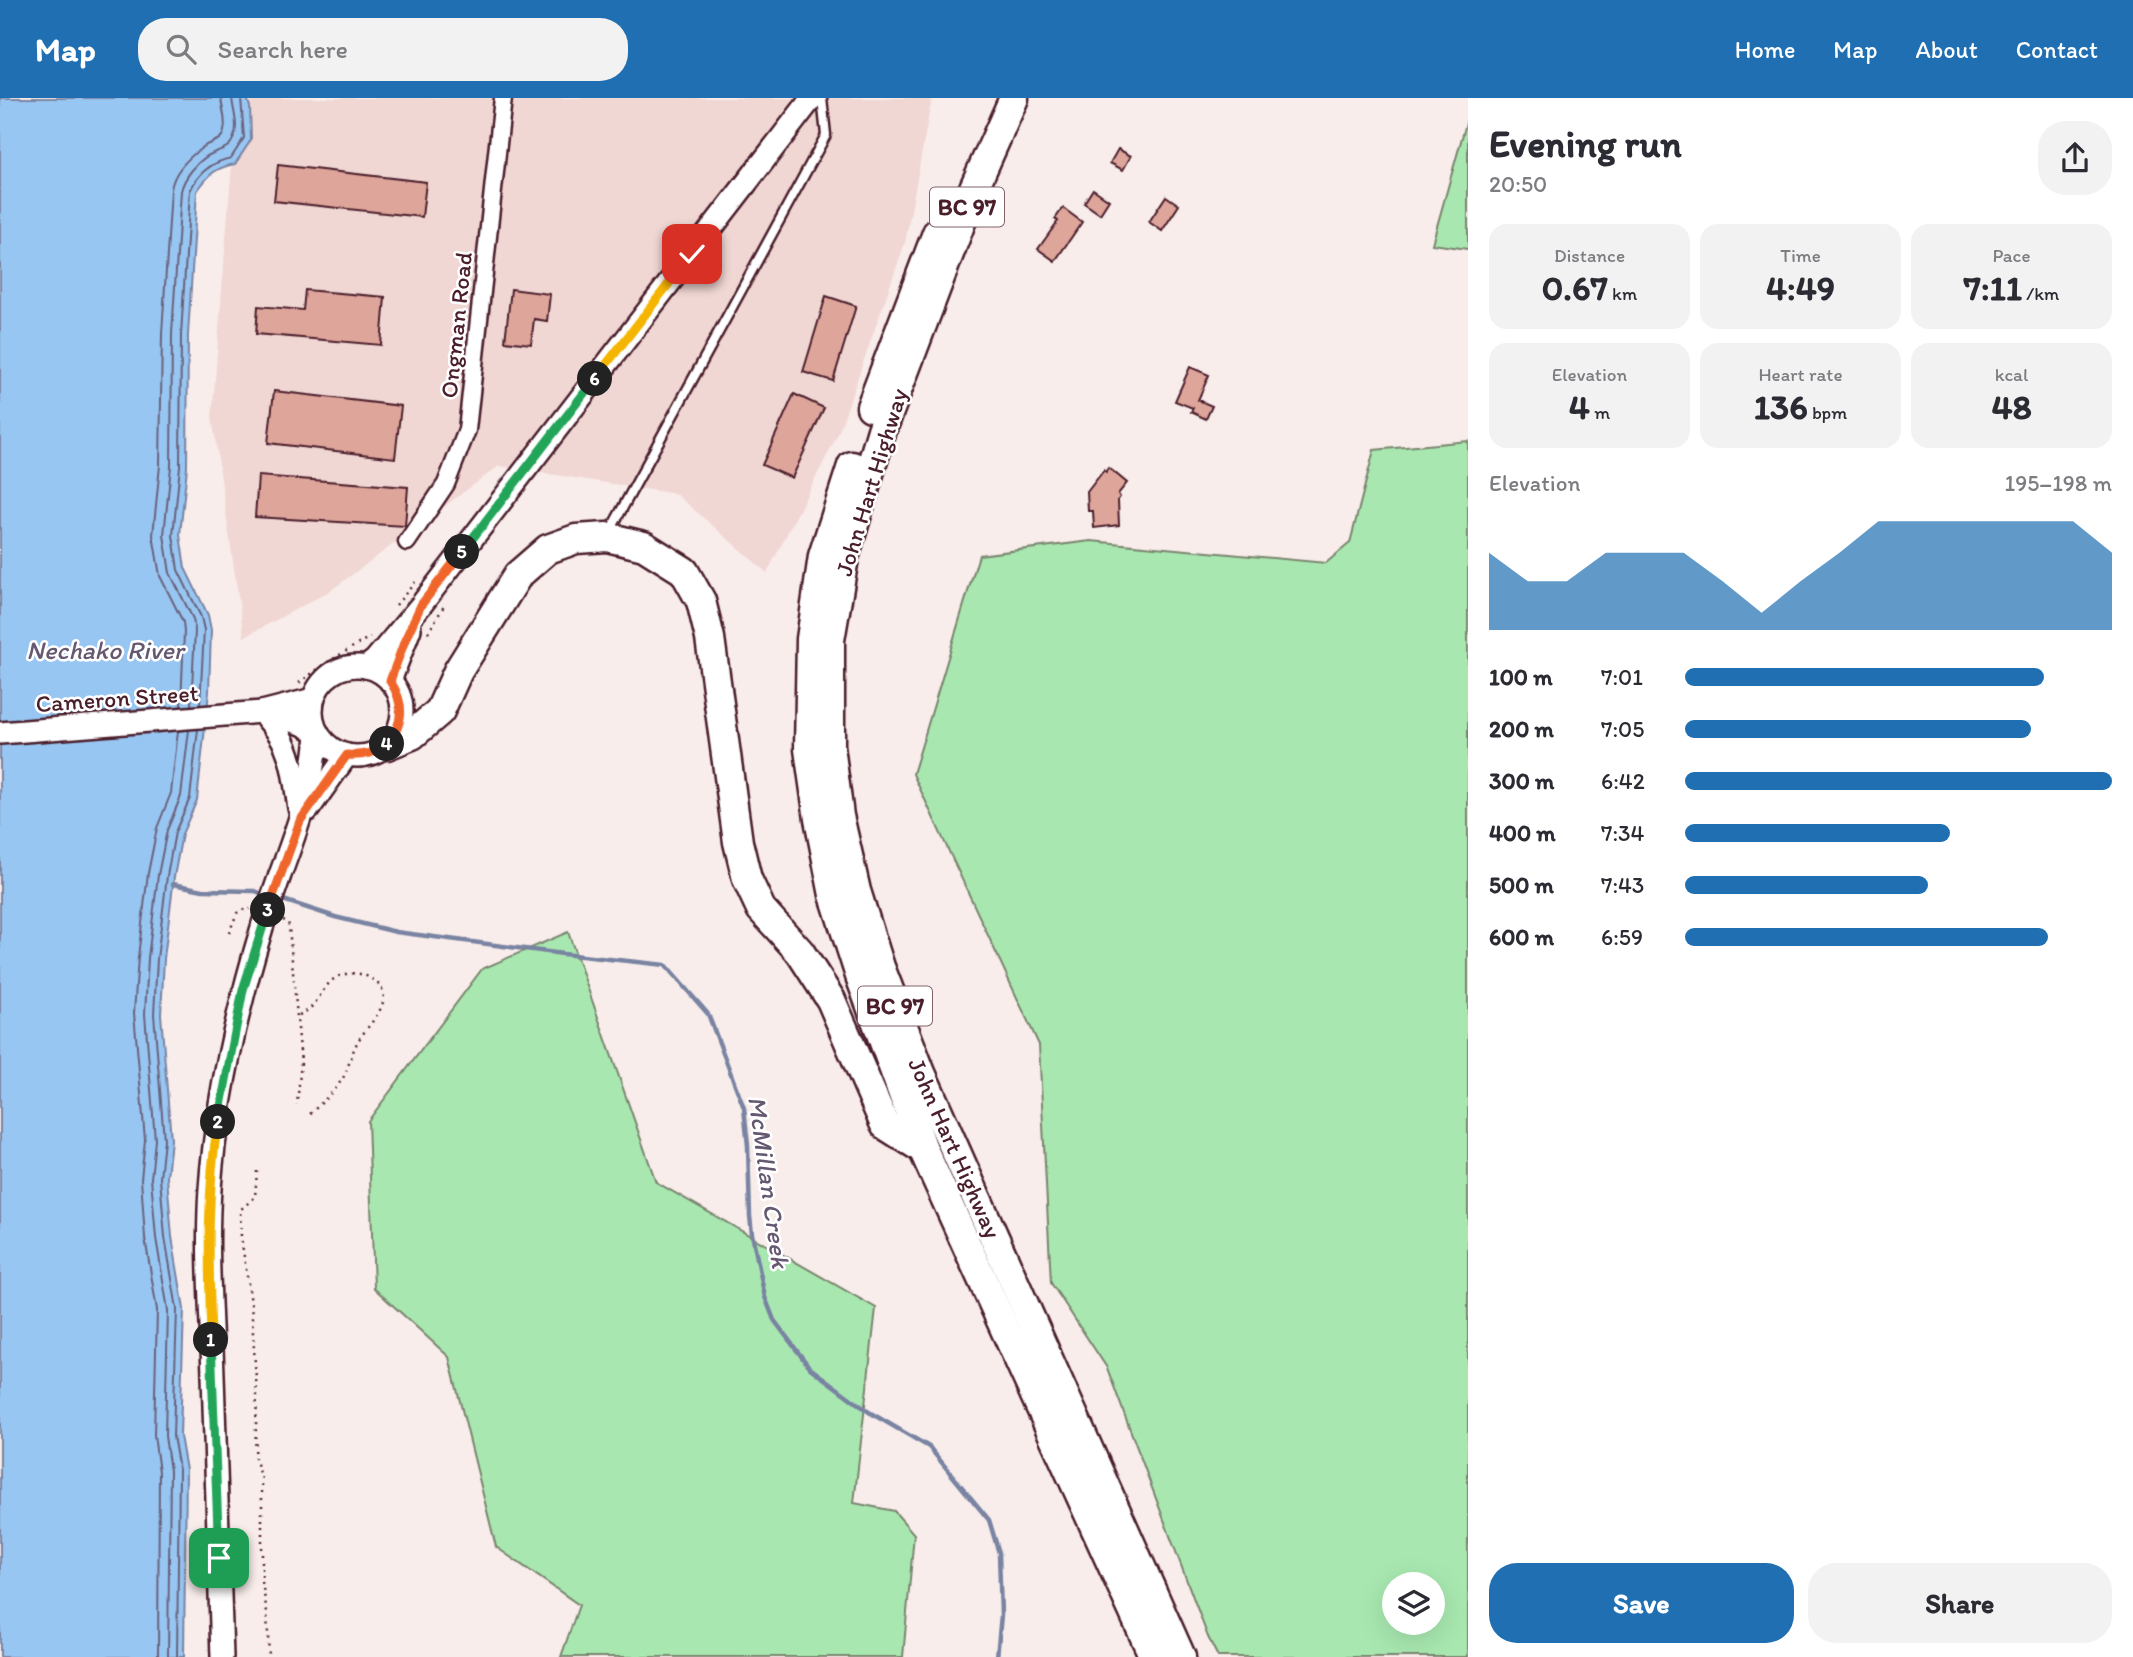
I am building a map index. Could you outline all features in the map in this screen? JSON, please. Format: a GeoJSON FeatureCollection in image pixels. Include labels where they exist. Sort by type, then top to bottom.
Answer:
{"type":"FeatureCollection","features":[{"type":"Feature","properties":{"kind":"highway","name":"John Hart Highway"},"geometry":{"type":"LineString","coordinates":[[993,98],[907,309],[866,422],[823,556],[811,639],[809,749],[834,895],[860,976],[923,1149],[1154,1657]]}},
{"type":"Feature","properties":{"kind":"highway","name":"John Hart Highway"},"geometry":{"type":"LineString","coordinates":[[1014,98],[974,188],[883,429],[844,558],[830,640],[830,746],[839,817],[853,878],[880,967],[920,1073],[1181,1657]]}},
{"type":"Feature","properties":{"kind":"highway"},"geometry":{"type":"LineString","coordinates":[[387,745],[412,735],[440,711],[458,671],[518,575],[548,549],[576,539],[607,537],[644,546],[684,571],[701,601],[710,638],[738,842],[747,878],[761,909],[800,952],[831,1000],[886,1125],[923,1149]]}},
{"type":"Feature","properties":{"kind":"main road"},"geometry":{"type":"LineString","coordinates":[[366,667],[376,660],[421,605],[812,98]]}},
{"type":"Feature","properties":{"kind":"main road"},"geometry":{"type":"LineString","coordinates":[[390,681],[421,605]]}},
{"type":"Feature","properties":{"kind":"main road"},"geometry":{"type":"LineString","coordinates":[[352,666],[366,667],[390,681],[398,693],[401,721],[396,734],[387,745],[368,754],[347,755],[324,742],[312,720],[313,699],[325,679],[337,670],[352,666]]}},
{"type":"Feature","properties":{"kind":"main road"},"geometry":{"type":"LineString","coordinates":[[262,712],[313,699]]}},
{"type":"Feature","properties":{"kind":"main road"},"geometry":{"type":"LineString","coordinates":[[262,712],[302,724],[317,733]]}},
{"type":"Feature","properties":{"kind":"main road"},"geometry":{"type":"LineString","coordinates":[[262,712],[281,736],[286,750],[293,771],[300,821]]}},
{"type":"Feature","properties":{"kind":"main road","name":"Cameron Street"},"geometry":{"type":"LineString","coordinates":[[0,733],[262,712]]}},
{"type":"Feature","properties":{"kind":"main road"},"geometry":{"type":"LineString","coordinates":[[222,1657],[209,1262],[210,1190],[227,1066],[243,990],[279,876],[300,821],[316,755],[317,733]]}},
{"type":"Feature","properties":{"kind":"main road"},"geometry":{"type":"LineString","coordinates":[[300,821],[347,755]]}},
{"type":"Feature","properties":{"kind":"street","name":"Ongman Road"},"geometry":{"type":"LineString","coordinates":[[407,542],[446,484],[467,430],[503,98]]}},
{"type":"Feature","properties":{"kind":"lane"},"geometry":{"type":"LineString","coordinates":[[607,537],[826,135],[822,98]]}},
{"type":"Feature","properties":{"kind":"path"},"geometry":{"type":"LineString","coordinates":[[229,933],[237,913],[247,908],[266,918],[288,922],[302,1062],[297,1105]]}},
{"type":"Feature","properties":{"kind":"path"},"geometry":{"type":"LineString","coordinates":[[297,1015],[314,1005],[331,979],[344,974],[356,972],[370,978],[378,983],[383,993],[383,1006],[356,1044],[344,1076],[329,1096],[310,1114]]}},
{"type":"Feature","properties":{"kind":"path"},"geometry":{"type":"LineString","coordinates":[[257,1171],[255,1196],[240,1210],[241,1237],[251,1303],[257,1394],[255,1458],[262,1479],[262,1582],[267,1612],[269,1657]]}},
{"type":"Feature","properties":{"kind":"shaded area"},"geometry":{"type":"Polygon","coordinates":[[[237,98],[932,98],[905,243],[838,434],[767,573],[676,494],[499,466],[330,591],[244,637],[212,417],[237,98]]]}},
{"type":"Feature","properties":{"kind":"green space"},"geometry":{"type":"Polygon","coordinates":[[[1468,116],[1468,249],[1432,244],[1468,116]]]}},
{"type":"Feature","properties":{"kind":"green space"},"geometry":{"type":"Polygon","coordinates":[[[1468,441],[1468,1657],[1218,1657],[1208,1637],[1107,1368],[1051,1283],[1039,1045],[913,774],[979,555],[1091,541],[1326,563],[1350,543],[1374,450],[1468,441]]]}},
{"type":"Feature","properties":{"kind":"green space"},"geometry":{"type":"Polygon","coordinates":[[[568,932],[656,1182],[876,1308],[854,1503],[894,1511],[914,1534],[903,1657],[561,1657],[579,1605],[496,1547],[449,1357],[374,1288],[368,1121],[482,969],[568,932]]]}},
{"type":"Feature","properties":{"kind":"water","name":"Nechako River"},"geometry":{"type":"Polygon","coordinates":[[[0,98],[247,98],[250,107],[251,140],[235,164],[213,173],[197,191],[188,335],[187,467],[180,535],[185,568],[208,615],[211,630],[209,692],[197,800],[182,834],[174,877],[164,959],[161,1014],[171,1140],[167,1177],[172,1237],[184,1309],[180,1436],[186,1470],[184,1657],[0,1657],[0,98]]]}},
{"type":"Feature","properties":{"kind":"building"},"geometry":{"type":"Polygon","coordinates":[[[1118,149],[1131,156],[1123,170],[1110,163],[1118,149]]]}},
{"type":"Feature","properties":{"kind":"building"},"geometry":{"type":"Polygon","coordinates":[[[278,165],[426,182],[422,217],[274,201],[278,165]]]}},
{"type":"Feature","properties":{"kind":"building"},"geometry":{"type":"Polygon","coordinates":[[[1093,189],[1109,200],[1100,214],[1084,203],[1093,189]]]}},
{"type":"Feature","properties":{"kind":"building"},"geometry":{"type":"Polygon","coordinates":[[[1166,196],[1179,205],[1162,231],[1149,222],[1166,196]]]}},
{"type":"Feature","properties":{"kind":"building"},"geometry":{"type":"Polygon","coordinates":[[[1063,208],[1082,222],[1055,261],[1038,249],[1058,221],[1055,219],[1063,208]]]}},
{"type":"Feature","properties":{"kind":"building"},"geometry":{"type":"Polygon","coordinates":[[[511,289],[550,294],[547,321],[534,319],[531,344],[505,341],[511,289]]]}},
{"type":"Feature","properties":{"kind":"building"},"geometry":{"type":"Polygon","coordinates":[[[305,290],[385,297],[381,345],[256,334],[258,306],[303,310],[305,290]]]}},
{"type":"Feature","properties":{"kind":"building"},"geometry":{"type":"Polygon","coordinates":[[[826,296],[856,306],[833,381],[803,372],[826,296]]]}},
{"type":"Feature","properties":{"kind":"building"},"geometry":{"type":"Polygon","coordinates":[[[1190,367],[1209,375],[1198,400],[1212,406],[1206,419],[1191,412],[1193,408],[1175,401],[1190,367]]]}},
{"type":"Feature","properties":{"kind":"building"},"geometry":{"type":"Polygon","coordinates":[[[274,391],[401,406],[395,458],[268,443],[274,391]]]}},
{"type":"Feature","properties":{"kind":"building"},"geometry":{"type":"Polygon","coordinates":[[[794,394],[824,408],[792,478],[762,465],[794,394]]]}},
{"type":"Feature","properties":{"kind":"building"},"geometry":{"type":"Polygon","coordinates":[[[1109,468],[1127,483],[1118,494],[1119,525],[1094,528],[1093,511],[1088,511],[1087,492],[1104,470],[1106,472],[1109,468]]]}},
{"type":"Feature","properties":{"kind":"building"},"geometry":{"type":"Polygon","coordinates":[[[258,476],[408,487],[405,526],[255,517],[258,476]]]}},
{"type":"Feature","properties":{"kind":"waterway","name":"McMillan Creek"},"geometry":{"type":"LineString","coordinates":[[173,884],[203,890],[255,891],[268,896]]}},
{"type":"Feature","properties":{"kind":"waterway","name":"McMillan Creek"},"geometry":{"type":"LineString","coordinates":[[280,899],[335,917],[396,932],[665,965],[708,1014],[744,1108],[752,1234],[765,1297],[774,1320],[810,1368],[869,1412],[929,1447],[989,1520],[999,1553],[1001,1615],[997,1657]]}},
{"type":"Feature","properties":{"kind":"route"},"geometry":{"type":"LineString","coordinates":[[219,1558],[209,1262],[210,1190],[227,1066],[243,990],[279,876],[300,821],[347,755],[361,756],[375,752],[387,745],[396,734],[401,721],[401,706],[398,693],[390,681],[421,605],[692,254]]}}]}
